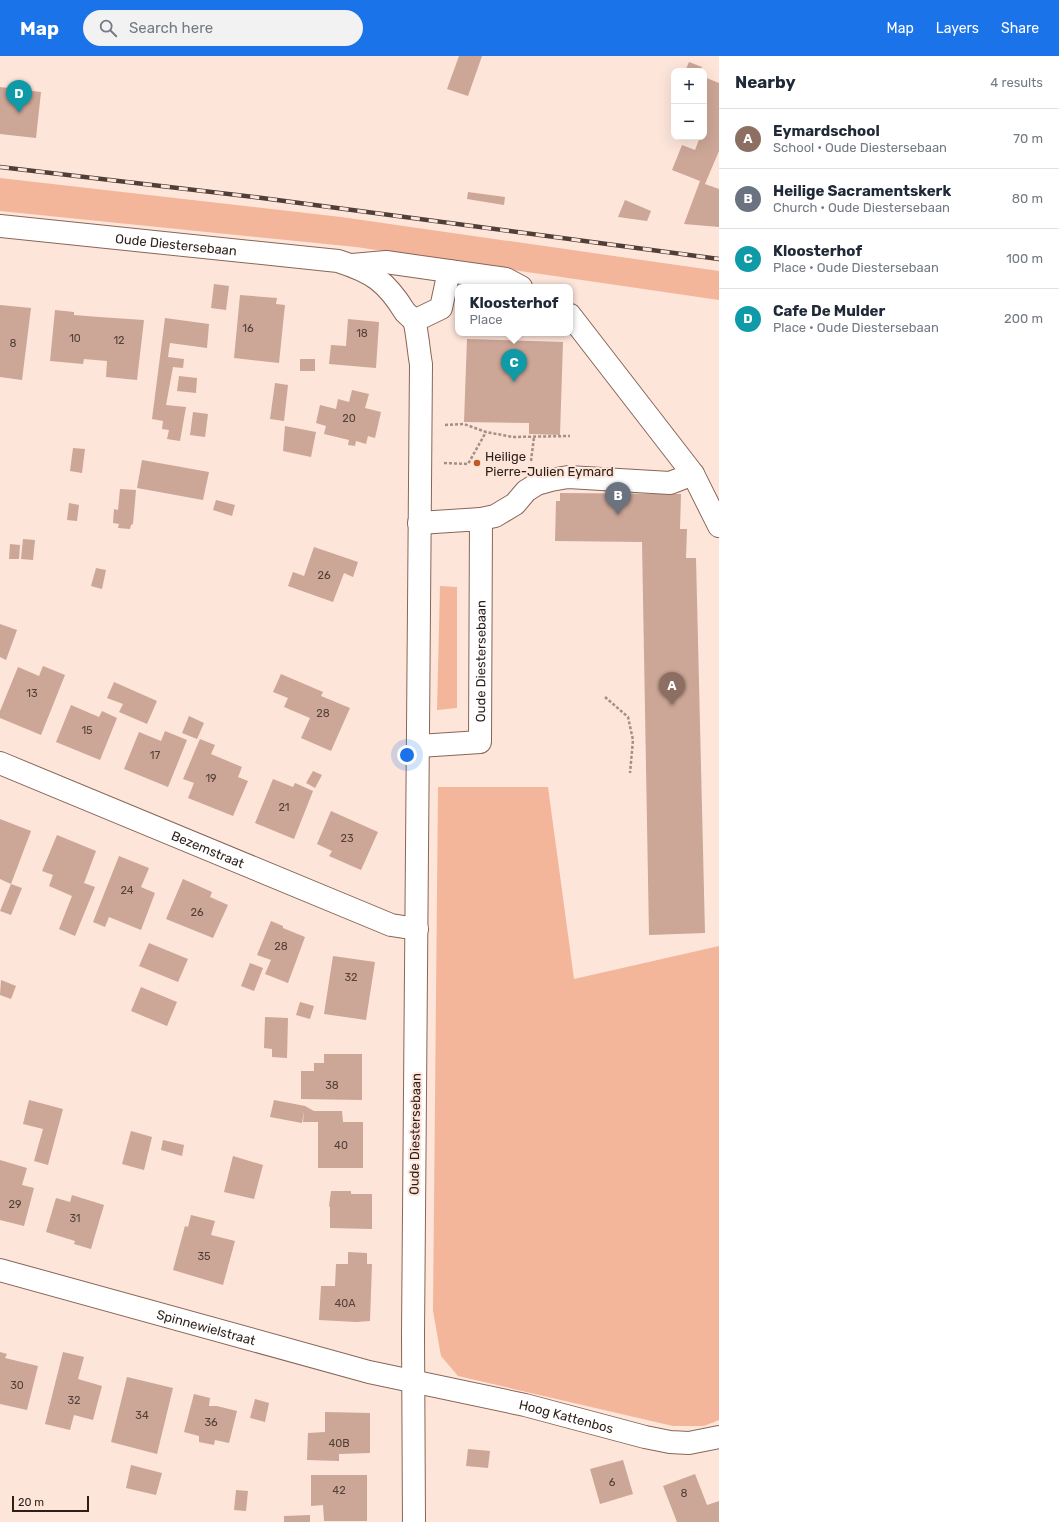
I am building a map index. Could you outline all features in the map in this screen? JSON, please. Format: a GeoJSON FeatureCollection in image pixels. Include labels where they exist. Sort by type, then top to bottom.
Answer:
{"type":"FeatureCollection","features":[{"type":"Feature","properties":{"kind":"street","name":"Oude Diestersebaan"},"geometry":{"type":"LineString","coordinates":[[0,226],[338,261],[361,268],[380,281],[414,321],[421,364],[413,1382],[414,1522]]}},
{"type":"Feature","properties":{"kind":"street","name":"Oude Diestersebaan"},"geometry":{"type":"LineString","coordinates":[[352,266],[386,262],[506,279],[515,284]]}},
{"type":"Feature","properties":{"kind":"street"},"geometry":{"type":"LineString","coordinates":[[414,321],[441,308],[449,271]]}},
{"type":"Feature","properties":{"kind":"street"},"geometry":{"type":"LineString","coordinates":[[573,318],[693,474],[719,526]]}},
{"type":"Feature","properties":{"kind":"street"},"geometry":{"type":"LineString","coordinates":[[419,523],[481,519],[494,516],[515,504],[526,491],[537,484],[556,479],[568,477],[670,483],[693,474]]}},
{"type":"Feature","properties":{"kind":"street","name":"Oude Diestersebaan"},"geometry":{"type":"LineString","coordinates":[[419,746],[480,742],[481,519]]}},
{"type":"Feature","properties":{"kind":"street","name":"Bezemstraat"},"geometry":{"type":"LineString","coordinates":[[0,763],[391,925],[417,929]]}},
{"type":"Feature","properties":{"kind":"street","name":"Spinnewielstraat"},"geometry":{"type":"LineString","coordinates":[[0,1270],[369,1372],[413,1382]]}},
{"type":"Feature","properties":{"kind":"street","name":"Hoog Kattenbos"},"geometry":{"type":"LineString","coordinates":[[413,1382],[525,1405],[670,1442],[690,1443],[719,1437]]}},
{"type":"Feature","properties":{"kind":"path"},"geometry":{"type":"LineString","coordinates":[[420,427],[464,424],[486,432],[513,437],[570,436]]}},
{"type":"Feature","properties":{"kind":"path"},"geometry":{"type":"LineString","coordinates":[[420,463],[468,464],[486,432]]}},
{"type":"Feature","properties":{"kind":"path"},"geometry":{"type":"LineString","coordinates":[[605,697],[628,717],[633,740],[630,773]]}},
{"type":"Feature","properties":{"kind":"shaded area"},"geometry":{"type":"Polygon","coordinates":[[[0,178],[341,217],[719,271],[719,300],[356,247],[0,211],[0,178]]]}},
{"type":"Feature","properties":{"kind":"shaded area"},"geometry":{"type":"Polygon","coordinates":[[[440,586],[457,587],[457,708],[437,710],[440,586]]]}},
{"type":"Feature","properties":{"kind":"shaded area"},"geometry":{"type":"Polygon","coordinates":[[[438,787],[548,787],[574,979],[719,946],[719,1420],[704,1426],[673,1426],[458,1376],[441,1356],[433,1311],[438,787]]]}},
{"type":"Feature","properties":{"kind":"building"},"geometry":{"type":"Polygon","coordinates":[[[459,56],[482,56],[468,96],[447,89],[459,56]]]}},
{"type":"Feature","properties":{"kind":"building"},"geometry":{"type":"Polygon","coordinates":[[[689,62],[702,67],[702,68],[686,68],[689,62]]]}},
{"type":"Feature","properties":{"kind":"building"},"geometry":{"type":"Polygon","coordinates":[[[707,78],[719,83],[719,151],[705,184],[719,189],[719,227],[684,224],[700,181],[672,170],[682,145],[695,150],[699,140],[707,140],[707,78]]]}},
{"type":"Feature","properties":{"kind":"building"},"geometry":{"type":"Polygon","coordinates":[[[0,87],[41,92],[36,138],[0,134],[0,87]]]}},
{"type":"Feature","properties":{"kind":"building"},"geometry":{"type":"Polygon","coordinates":[[[468,192],[505,197],[504,205],[467,199],[468,192]]]}},
{"type":"Feature","properties":{"kind":"building"},"geometry":{"type":"Polygon","coordinates":[[[625,200],[651,211],[647,221],[618,217],[625,200]]]}},
{"type":"Feature","properties":{"kind":"building"},"geometry":{"type":"Polygon","coordinates":[[[214,284],[229,286],[226,310],[211,308],[214,284]]]}},
{"type":"Feature","properties":{"kind":"building"},"geometry":{"type":"Polygon","coordinates":[[[240,295],[277,298],[276,304],[285,305],[279,363],[234,358],[240,295]]]}},
{"type":"Feature","properties":{"kind":"building"},"geometry":{"type":"Polygon","coordinates":[[[0,305],[31,308],[22,380],[0,377],[0,305]]]}},
{"type":"Feature","properties":{"kind":"building"},"geometry":{"type":"Polygon","coordinates":[[[55,310],[74,312],[74,315],[144,320],[137,380],[106,377],[107,361],[84,359],[83,364],[50,361],[55,310]]]}},
{"type":"Feature","properties":{"kind":"building"},"geometry":{"type":"Polygon","coordinates":[[[165,318],[209,324],[207,348],[170,343],[168,357],[184,359],[183,368],[173,367],[166,405],[186,407],[180,441],[167,439],[169,430],[162,429],[163,421],[152,419],[165,318]]]}},
{"type":"Feature","properties":{"kind":"building"},"geometry":{"type":"Polygon","coordinates":[[[348,319],[379,322],[376,368],[329,364],[331,345],[346,346],[348,319]]]}},
{"type":"Feature","properties":{"kind":"building"},"geometry":{"type":"Polygon","coordinates":[[[467,339],[563,342],[560,435],[529,434],[529,423],[464,422],[467,339]]]}},
{"type":"Feature","properties":{"kind":"building"},"geometry":{"type":"Polygon","coordinates":[[[300,359],[315,359],[315,371],[300,371],[300,359]]]}},
{"type":"Feature","properties":{"kind":"building"},"geometry":{"type":"Polygon","coordinates":[[[179,376],[197,378],[196,393],[177,391],[179,376]]]}},
{"type":"Feature","properties":{"kind":"building"},"geometry":{"type":"Polygon","coordinates":[[[275,383],[288,385],[284,421],[270,419],[275,383]]]}},
{"type":"Feature","properties":{"kind":"building"},"geometry":{"type":"Polygon","coordinates":[[[352,390],[369,394],[365,408],[381,412],[375,438],[368,436],[366,444],[356,441],[355,446],[348,445],[349,440],[324,434],[326,426],[316,423],[320,405],[336,409],[338,399],[349,402],[352,390]]]}},
{"type":"Feature","properties":{"kind":"building"},"geometry":{"type":"Polygon","coordinates":[[[193,412],[208,414],[205,437],[190,435],[193,412]]]}},
{"type":"Feature","properties":{"kind":"building"},"geometry":{"type":"Polygon","coordinates":[[[285,426],[316,432],[311,457],[283,451],[285,426]]]}},
{"type":"Feature","properties":{"kind":"building"},"geometry":{"type":"Polygon","coordinates":[[[73,448],[85,449],[82,473],[70,471],[73,448]]]}},
{"type":"Feature","properties":{"kind":"building"},"geometry":{"type":"Polygon","coordinates":[[[142,460],[209,472],[203,500],[137,488],[142,460]]]}},
{"type":"Feature","properties":{"kind":"building"},"geometry":{"type":"Polygon","coordinates":[[[120,489],[136,490],[133,524],[131,525],[130,529],[118,528],[119,524],[113,523],[114,509],[118,510],[120,489]]]}},
{"type":"Feature","properties":{"kind":"building"},"geometry":{"type":"Polygon","coordinates":[[[560,493],[681,494],[680,529],[687,529],[686,558],[696,558],[705,933],[649,935],[642,542],[555,541],[556,501],[560,501],[560,493]]]}},
{"type":"Feature","properties":{"kind":"building"},"geometry":{"type":"Polygon","coordinates":[[[216,500],[235,505],[232,516],[213,510],[216,500]]]}},
{"type":"Feature","properties":{"kind":"building"},"geometry":{"type":"Polygon","coordinates":[[[69,503],[79,505],[77,521],[67,520],[69,503]]]}},
{"type":"Feature","properties":{"kind":"building"},"geometry":{"type":"Polygon","coordinates":[[[23,539],[35,540],[33,560],[21,559],[23,539]]]}},
{"type":"Feature","properties":{"kind":"building"},"geometry":{"type":"Polygon","coordinates":[[[10,544],[20,545],[19,559],[9,559],[10,544]]]}},
{"type":"Feature","properties":{"kind":"building"},"geometry":{"type":"Polygon","coordinates":[[[314,547],[358,562],[353,577],[344,573],[333,602],[288,586],[293,572],[304,576],[314,547]]]}},
{"type":"Feature","properties":{"kind":"building"},"geometry":{"type":"Polygon","coordinates":[[[96,568],[106,570],[102,589],[91,586],[96,568]]]}},
{"type":"Feature","properties":{"kind":"building"},"geometry":{"type":"Polygon","coordinates":[[[0,624],[17,630],[6,660],[0,657],[0,624]]]}},
{"type":"Feature","properties":{"kind":"building"},"geometry":{"type":"Polygon","coordinates":[[[43,666],[65,675],[41,735],[0,718],[0,711],[18,667],[39,676],[43,666]]]}},
{"type":"Feature","properties":{"kind":"building"},"geometry":{"type":"Polygon","coordinates":[[[281,674],[323,692],[321,696],[350,708],[331,751],[301,738],[310,718],[284,707],[288,698],[273,692],[281,674]]]}},
{"type":"Feature","properties":{"kind":"building"},"geometry":{"type":"Polygon","coordinates":[[[114,682],[157,701],[147,724],[119,712],[123,704],[107,698],[114,682]]]}},
{"type":"Feature","properties":{"kind":"building"},"geometry":{"type":"Polygon","coordinates":[[[71,705],[99,717],[102,711],[117,718],[100,760],[56,742],[71,705]]]}},
{"type":"Feature","properties":{"kind":"building"},"geometry":{"type":"Polygon","coordinates":[[[189,716],[204,723],[197,739],[182,733],[189,716]]]}},
{"type":"Feature","properties":{"kind":"building"},"geometry":{"type":"Polygon","coordinates":[[[165,731],[187,740],[168,787],[124,769],[139,732],[161,741],[165,731]]]}},
{"type":"Feature","properties":{"kind":"building"},"geometry":{"type":"Polygon","coordinates":[[[200,739],[215,745],[211,754],[242,767],[238,777],[248,781],[233,816],[188,798],[194,783],[183,779],[200,739]]]}},
{"type":"Feature","properties":{"kind":"building"},"geometry":{"type":"Polygon","coordinates":[[[313,771],[322,775],[315,788],[306,783],[313,771]]]}},
{"type":"Feature","properties":{"kind":"building"},"geometry":{"type":"Polygon","coordinates":[[[273,779],[293,787],[295,783],[313,791],[294,839],[255,823],[273,779]]]}},
{"type":"Feature","properties":{"kind":"building"},"geometry":{"type":"Polygon","coordinates":[[[331,811],[378,832],[361,870],[329,856],[332,851],[317,844],[331,811]]]}},
{"type":"Feature","properties":{"kind":"building"},"geometry":{"type":"Polygon","coordinates":[[[0,819],[31,831],[11,884],[0,879],[0,819]]]}},
{"type":"Feature","properties":{"kind":"building"},"geometry":{"type":"Polygon","coordinates":[[[57,835],[96,851],[84,883],[95,887],[75,936],[59,929],[72,896],[49,886],[53,875],[42,871],[57,835]]]}},
{"type":"Feature","properties":{"kind":"building"},"geometry":{"type":"Polygon","coordinates":[[[119,856],[149,868],[141,887],[155,893],[141,930],[109,917],[105,927],[93,922],[119,856]]]}},
{"type":"Feature","properties":{"kind":"building"},"geometry":{"type":"Polygon","coordinates":[[[183,879],[212,892],[210,897],[228,905],[213,938],[166,919],[183,879]]]}},
{"type":"Feature","properties":{"kind":"building"},"geometry":{"type":"Polygon","coordinates":[[[11,884],[22,888],[11,915],[0,911],[11,884]]]}},
{"type":"Feature","properties":{"kind":"building"},"geometry":{"type":"Polygon","coordinates":[[[271,921],[283,926],[283,928],[305,937],[288,983],[265,974],[271,960],[257,955],[271,921]]]}},
{"type":"Feature","properties":{"kind":"building"},"geometry":{"type":"Polygon","coordinates":[[[149,943],[188,959],[178,982],[139,966],[149,943]]]}},
{"type":"Feature","properties":{"kind":"building"},"geometry":{"type":"Polygon","coordinates":[[[333,956],[375,962],[366,1020],[324,1014],[333,956]]]}},
{"type":"Feature","properties":{"kind":"building"},"geometry":{"type":"Polygon","coordinates":[[[250,963],[263,968],[254,991],[241,986],[250,963]]]}},
{"type":"Feature","properties":{"kind":"building"},"geometry":{"type":"Polygon","coordinates":[[[1,980],[16,986],[11,999],[0,995],[1,980]]]}},
{"type":"Feature","properties":{"kind":"building"},"geometry":{"type":"Polygon","coordinates":[[[141,987],[177,1002],[167,1026],[131,1011],[141,987]]]}},
{"type":"Feature","properties":{"kind":"building"},"geometry":{"type":"Polygon","coordinates":[[[300,1002],[314,1006],[310,1019],[296,1015],[300,1002]]]}},
{"type":"Feature","properties":{"kind":"building"},"geometry":{"type":"Polygon","coordinates":[[[265,1017],[288,1018],[287,1058],[272,1057],[272,1049],[264,1048],[265,1017]]]}},
{"type":"Feature","properties":{"kind":"building"},"geometry":{"type":"Polygon","coordinates":[[[324,1054],[362,1054],[362,1100],[301,1099],[301,1071],[314,1071],[314,1063],[324,1063],[324,1054]]]}},
{"type":"Feature","properties":{"kind":"building"},"geometry":{"type":"Polygon","coordinates":[[[29,1100],[63,1109],[48,1165],[34,1161],[43,1129],[23,1124],[29,1100]]]}},
{"type":"Feature","properties":{"kind":"building"},"geometry":{"type":"Polygon","coordinates":[[[274,1100],[305,1106],[314,1111],[342,1111],[343,1122],[363,1122],[363,1168],[318,1168],[318,1122],[303,1122],[304,1111],[302,1123],[270,1117],[274,1100]]]}},
{"type":"Feature","properties":{"kind":"building"},"geometry":{"type":"Polygon","coordinates":[[[131,1131],[152,1137],[144,1170],[122,1164],[131,1131]]]}},
{"type":"Feature","properties":{"kind":"building"},"geometry":{"type":"Polygon","coordinates":[[[163,1140],[184,1145],[182,1156],[161,1150],[163,1140]]]}},
{"type":"Feature","properties":{"kind":"building"},"geometry":{"type":"Polygon","coordinates":[[[233,1156],[263,1165],[254,1199],[224,1192],[233,1156]]]}},
{"type":"Feature","properties":{"kind":"building"},"geometry":{"type":"Polygon","coordinates":[[[0,1160],[27,1168],[22,1185],[34,1188],[24,1226],[0,1220],[0,1160]]]}},
{"type":"Feature","properties":{"kind":"building"},"geometry":{"type":"Polygon","coordinates":[[[331,1191],[351,1191],[351,1194],[372,1194],[372,1229],[330,1228],[329,1206],[331,1191]]]}},
{"type":"Feature","properties":{"kind":"building"},"geometry":{"type":"Polygon","coordinates":[[[72,1195],[104,1205],[91,1249],[74,1244],[75,1241],[46,1232],[56,1198],[70,1202],[72,1195]]]}},
{"type":"Feature","properties":{"kind":"building"},"geometry":{"type":"Polygon","coordinates":[[[191,1215],[215,1221],[211,1235],[235,1241],[223,1285],[173,1270],[185,1226],[188,1227],[191,1215]]]}},
{"type":"Feature","properties":{"kind":"building"},"geometry":{"type":"Polygon","coordinates":[[[348,1252],[367,1253],[367,1264],[372,1264],[370,1321],[356,1322],[319,1320],[321,1286],[335,1286],[336,1264],[348,1264],[348,1252]]]}},
{"type":"Feature","properties":{"kind":"building"},"geometry":{"type":"Polygon","coordinates":[[[0,1352],[7,1354],[5,1358],[38,1366],[27,1410],[0,1404],[0,1352]]]}},
{"type":"Feature","properties":{"kind":"building"},"geometry":{"type":"Polygon","coordinates":[[[63,1352],[84,1357],[78,1379],[102,1386],[93,1420],[74,1415],[70,1430],[45,1424],[63,1352]]]}},
{"type":"Feature","properties":{"kind":"building"},"geometry":{"type":"Polygon","coordinates":[[[127,1377],[173,1388],[157,1454],[111,1442],[127,1377]]]}},
{"type":"Feature","properties":{"kind":"building"},"geometry":{"type":"Polygon","coordinates":[[[194,1394],[210,1398],[209,1406],[217,1406],[237,1411],[229,1443],[215,1440],[214,1445],[199,1442],[199,1436],[184,1432],[194,1394]]]}},
{"type":"Feature","properties":{"kind":"building"},"geometry":{"type":"Polygon","coordinates":[[[255,1399],[269,1403],[265,1422],[250,1418],[255,1399]]]}},
{"type":"Feature","properties":{"kind":"building"},"geometry":{"type":"Polygon","coordinates":[[[325,1412],[370,1413],[370,1453],[339,1454],[339,1461],[307,1460],[308,1433],[325,1432],[325,1412]]]}},
{"type":"Feature","properties":{"kind":"building"},"geometry":{"type":"Polygon","coordinates":[[[468,1449],[490,1451],[488,1468],[466,1466],[468,1449]]]}},
{"type":"Feature","properties":{"kind":"building"},"geometry":{"type":"Polygon","coordinates":[[[623,1460],[633,1494],[600,1504],[590,1469],[623,1460]]]}},
{"type":"Feature","properties":{"kind":"building"},"geometry":{"type":"Polygon","coordinates":[[[131,1465],[162,1473],[156,1495],[126,1488],[131,1465]]]}},
{"type":"Feature","properties":{"kind":"building"},"geometry":{"type":"Polygon","coordinates":[[[695,1474],[707,1505],[719,1501],[719,1522],[677,1522],[663,1486],[695,1474]]]}},
{"type":"Feature","properties":{"kind":"building"},"geometry":{"type":"Polygon","coordinates":[[[311,1475],[367,1475],[367,1521],[324,1521],[323,1505],[311,1506],[311,1475]]]}},
{"type":"Feature","properties":{"kind":"building"},"geometry":{"type":"Polygon","coordinates":[[[236,1490],[248,1491],[246,1511],[234,1510],[236,1490]]]}},
{"type":"Feature","properties":{"kind":"building"},"geometry":{"type":"Polygon","coordinates":[[[310,1515],[310,1522],[284,1522],[284,1516],[310,1515]]]}},
{"type":"Feature","properties":{"kind":"railway"},"geometry":{"type":"LineString","coordinates":[[0,167],[262,198],[719,259]]}},
{"type":"Feature","properties":{"kind":"place","name":"Cafe De Mulder"},"geometry":{"type":"Point","coordinates":[19,113]}},
{"type":"Feature","properties":{"kind":"place","name":"Kloosterhof"},"geometry":{"type":"Point","coordinates":[514,382]}},
{"type":"Feature","properties":{"kind":"place","name":"Heilige Pierre-Julien Eymard"},"geometry":{"type":"Point","coordinates":[477,463]}},
{"type":"Feature","properties":{"kind":"place","name":"Heilige Sacramentskerk"},"geometry":{"type":"Point","coordinates":[618,515]}},
{"type":"Feature","properties":{"kind":"place","name":"Eymardschool"},"geometry":{"type":"Point","coordinates":[672,705]}}]}
